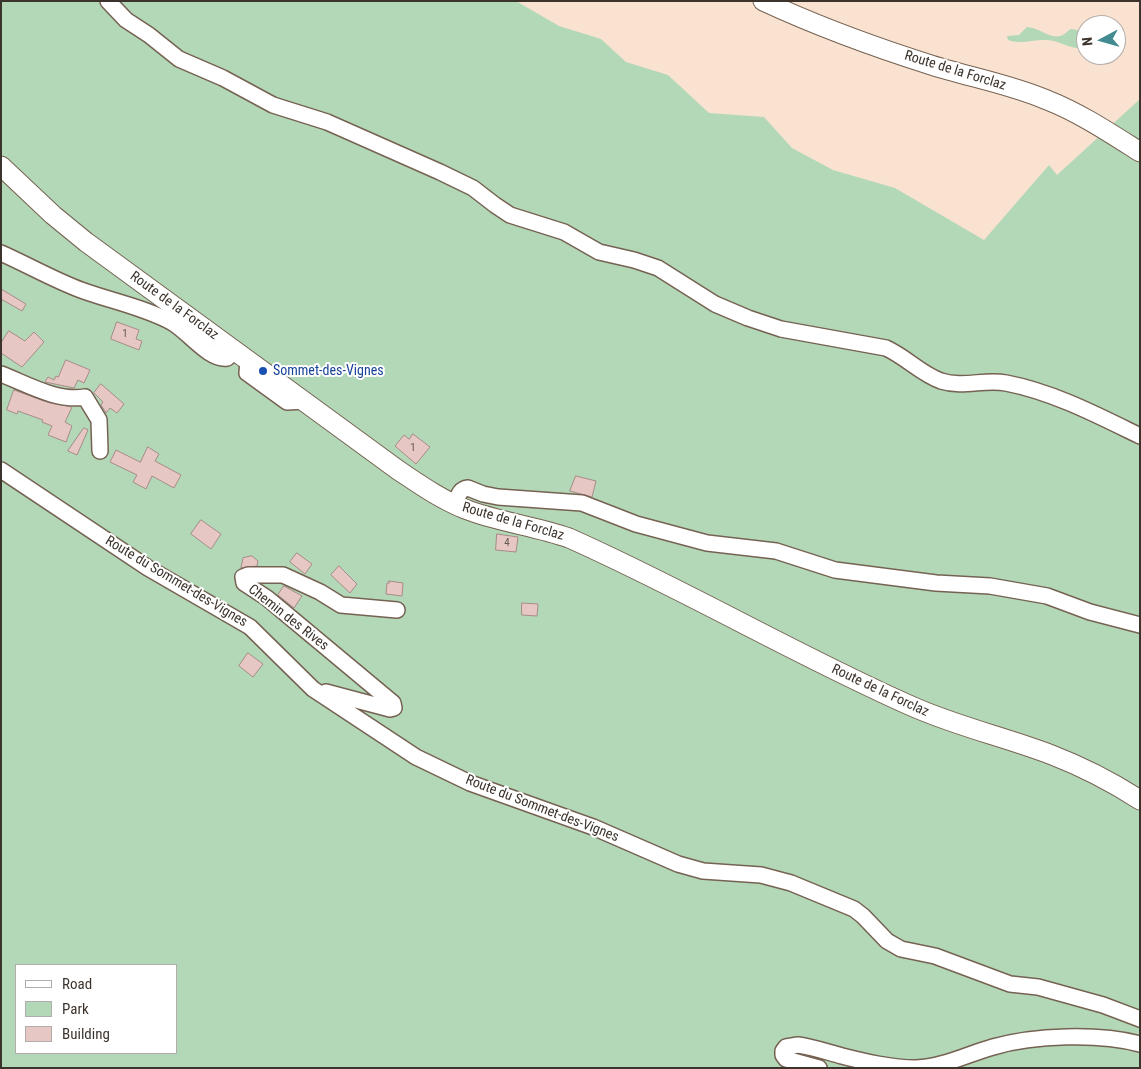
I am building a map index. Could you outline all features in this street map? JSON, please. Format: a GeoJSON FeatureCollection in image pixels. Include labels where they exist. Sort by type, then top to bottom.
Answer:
{"type":"FeatureCollection","features":[{"type":"Feature","properties":{"kind":"main road","name":"Route de la Forclaz"},"geometry":{"type":"LineString","coordinates":[[764,1],[825,27],[907,58],[1048,100],[1083,117],[1140,152]]}},
{"type":"Feature","properties":{"kind":"main road","name":"Route de la Forclaz"},"geometry":{"type":"LineString","coordinates":[[1,166],[64,225],[406,476],[438,496],[483,515],[569,538],[752,627],[873,690],[935,717],[1053,755],[1106,779],[1140,800]]}},
{"type":"Feature","properties":{"kind":"street"},"geometry":{"type":"LineString","coordinates":[[108,1],[126,20],[149,35],[179,59],[224,78],[273,105],[327,122],[440,172],[473,188],[510,215],[559,230],[592,249],[603,253],[634,260],[663,270],[702,296],[733,313],[781,328],[886,348],[898,353],[923,372],[942,381],[961,384],[1001,382],[1040,392],[1071,403],[1140,436]]}},
{"type":"Feature","properties":{"kind":"street"},"geometry":{"type":"LineString","coordinates":[[1,253],[74,287],[169,320],[216,358],[242,356]]}},
{"type":"Feature","properties":{"kind":"street"},"geometry":{"type":"LineString","coordinates":[[1,374],[59,396],[85,397],[99,420],[100,451]]}},
{"type":"Feature","properties":{"kind":"street","name":"Route du Sommet-des-Vignes"},"geometry":{"type":"LineString","coordinates":[[1,470],[148,568],[250,627],[313,689],[416,757],[470,783],[593,827],[690,868],[717,873],[761,875],[791,883],[854,909],[887,941],[901,949],[935,956],[1010,984],[1038,987],[1103,1005],[1140,1019]]}},
{"type":"Feature","properties":{"kind":"street"},"geometry":{"type":"LineString","coordinates":[[455,504],[462,490],[468,488],[498,497],[582,503],[636,524],[707,543],[776,551],[844,572],[948,584],[990,586],[1047,596],[1090,612],[1140,625]]}},
{"type":"Feature","properties":{"kind":"street","name":"Chemin des Rives"},"geometry":{"type":"LineString","coordinates":[[313,689],[390,709],[394,708],[393,703],[243,582],[244,576],[283,575],[320,592],[342,605],[397,610]]}},
{"type":"Feature","properties":{"kind":"street"},"geometry":{"type":"LineString","coordinates":[[252,588],[259,584],[280,583]]}},
{"type":"Feature","properties":{"kind":"street"},"geometry":{"type":"LineString","coordinates":[[819,1068],[786,1059],[783,1055],[783,1050],[786,1047],[798,1045],[888,1066],[917,1068],[932,1066],[994,1047],[1024,1041],[1086,1037],[1123,1040],[1140,1044]]}},
{"type":"Feature","properties":{"kind":"green space"},"geometry":{"type":"Polygon","coordinates":[[[1,1],[516,1],[559,26],[601,39],[626,62],[668,75],[709,113],[764,117],[792,148],[833,170],[895,188],[984,240],[1049,165],[1057,175],[1140,99],[1140,1068],[1,1068],[1,1]]]}},
{"type":"Feature","properties":{"kind":"green space"},"geometry":{"type":"Polygon","coordinates":[[[1027,27],[1056,36],[1063,35],[1071,29],[1076,30],[1076,48],[1047,40],[1018,42],[1008,40],[1007,36],[1019,35],[1027,27]]]}},
{"type":"Feature","properties":{"kind":"building"},"geometry":{"type":"Polygon","coordinates":[[[1,289],[26,304],[22,311],[1,299],[1,289]]]}},
{"type":"Feature","properties":{"kind":"building"},"geometry":{"type":"Polygon","coordinates":[[[117,322],[139,330],[136,339],[142,341],[139,350],[111,339],[117,322]]]}},
{"type":"Feature","properties":{"kind":"building"},"geometry":{"type":"Polygon","coordinates":[[[9,331],[25,341],[34,332],[44,342],[22,367],[1,353],[1,343],[9,331]]]}},
{"type":"Feature","properties":{"kind":"building"},"geometry":{"type":"Polygon","coordinates":[[[66,360],[90,370],[84,383],[78,380],[74,388],[45,382],[48,377],[54,380],[56,376],[58,377],[66,360]]]}},
{"type":"Feature","properties":{"kind":"building"},"geometry":{"type":"Polygon","coordinates":[[[101,384],[124,404],[117,413],[110,408],[106,413],[101,405],[103,402],[94,393],[101,384]]]}},
{"type":"Feature","properties":{"kind":"building"},"geometry":{"type":"Polygon","coordinates":[[[14,390],[50,403],[72,407],[65,422],[72,426],[66,442],[48,435],[52,426],[42,422],[43,420],[18,411],[17,414],[7,410],[14,390]]]}},
{"type":"Feature","properties":{"kind":"building"},"geometry":{"type":"Polygon","coordinates":[[[84,428],[88,430],[77,455],[68,451],[84,428]]]}},
{"type":"Feature","properties":{"kind":"building"},"geometry":{"type":"Polygon","coordinates":[[[413,434],[430,447],[416,464],[395,446],[404,435],[409,439],[413,434]]]}},
{"type":"Feature","properties":{"kind":"building"},"geometry":{"type":"Polygon","coordinates":[[[148,447],[159,454],[155,461],[181,475],[174,488],[152,476],[146,489],[133,482],[137,475],[110,462],[116,450],[140,462],[148,447]]]}},
{"type":"Feature","properties":{"kind":"building"},"geometry":{"type":"Polygon","coordinates":[[[576,476],[596,481],[592,497],[570,491],[576,476]]]}},
{"type":"Feature","properties":{"kind":"building"},"geometry":{"type":"Polygon","coordinates":[[[201,520],[221,534],[211,549],[191,534],[201,520]]]}},
{"type":"Feature","properties":{"kind":"building"},"geometry":{"type":"Polygon","coordinates":[[[497,534],[518,537],[516,552],[496,550],[497,534]]]}},
{"type":"Feature","properties":{"kind":"building"},"geometry":{"type":"Polygon","coordinates":[[[297,553],[312,564],[305,574],[290,562],[297,553]]]}},
{"type":"Feature","properties":{"kind":"building"},"geometry":{"type":"Polygon","coordinates":[[[252,556],[258,561],[257,566],[241,568],[243,558],[252,556]]]}},
{"type":"Feature","properties":{"kind":"building"},"geometry":{"type":"Polygon","coordinates":[[[339,566],[357,584],[350,593],[331,575],[339,566]]]}},
{"type":"Feature","properties":{"kind":"building"},"geometry":{"type":"Polygon","coordinates":[[[389,581],[403,583],[402,596],[386,594],[389,581]]]}},
{"type":"Feature","properties":{"kind":"building"},"geometry":{"type":"Polygon","coordinates":[[[284,586],[302,596],[294,608],[278,595],[284,586]]]}},
{"type":"Feature","properties":{"kind":"building"},"geometry":{"type":"Polygon","coordinates":[[[522,603],[538,604],[537,616],[522,615],[522,603]]]}},
{"type":"Feature","properties":{"kind":"building"},"geometry":{"type":"Polygon","coordinates":[[[248,653],[263,664],[253,677],[239,666],[248,653]]]}},
{"type":"Feature","properties":{"kind":"place","name":"Sommet-des-Vignes"},"geometry":{"type":"Point","coordinates":[263,371]}}]}
